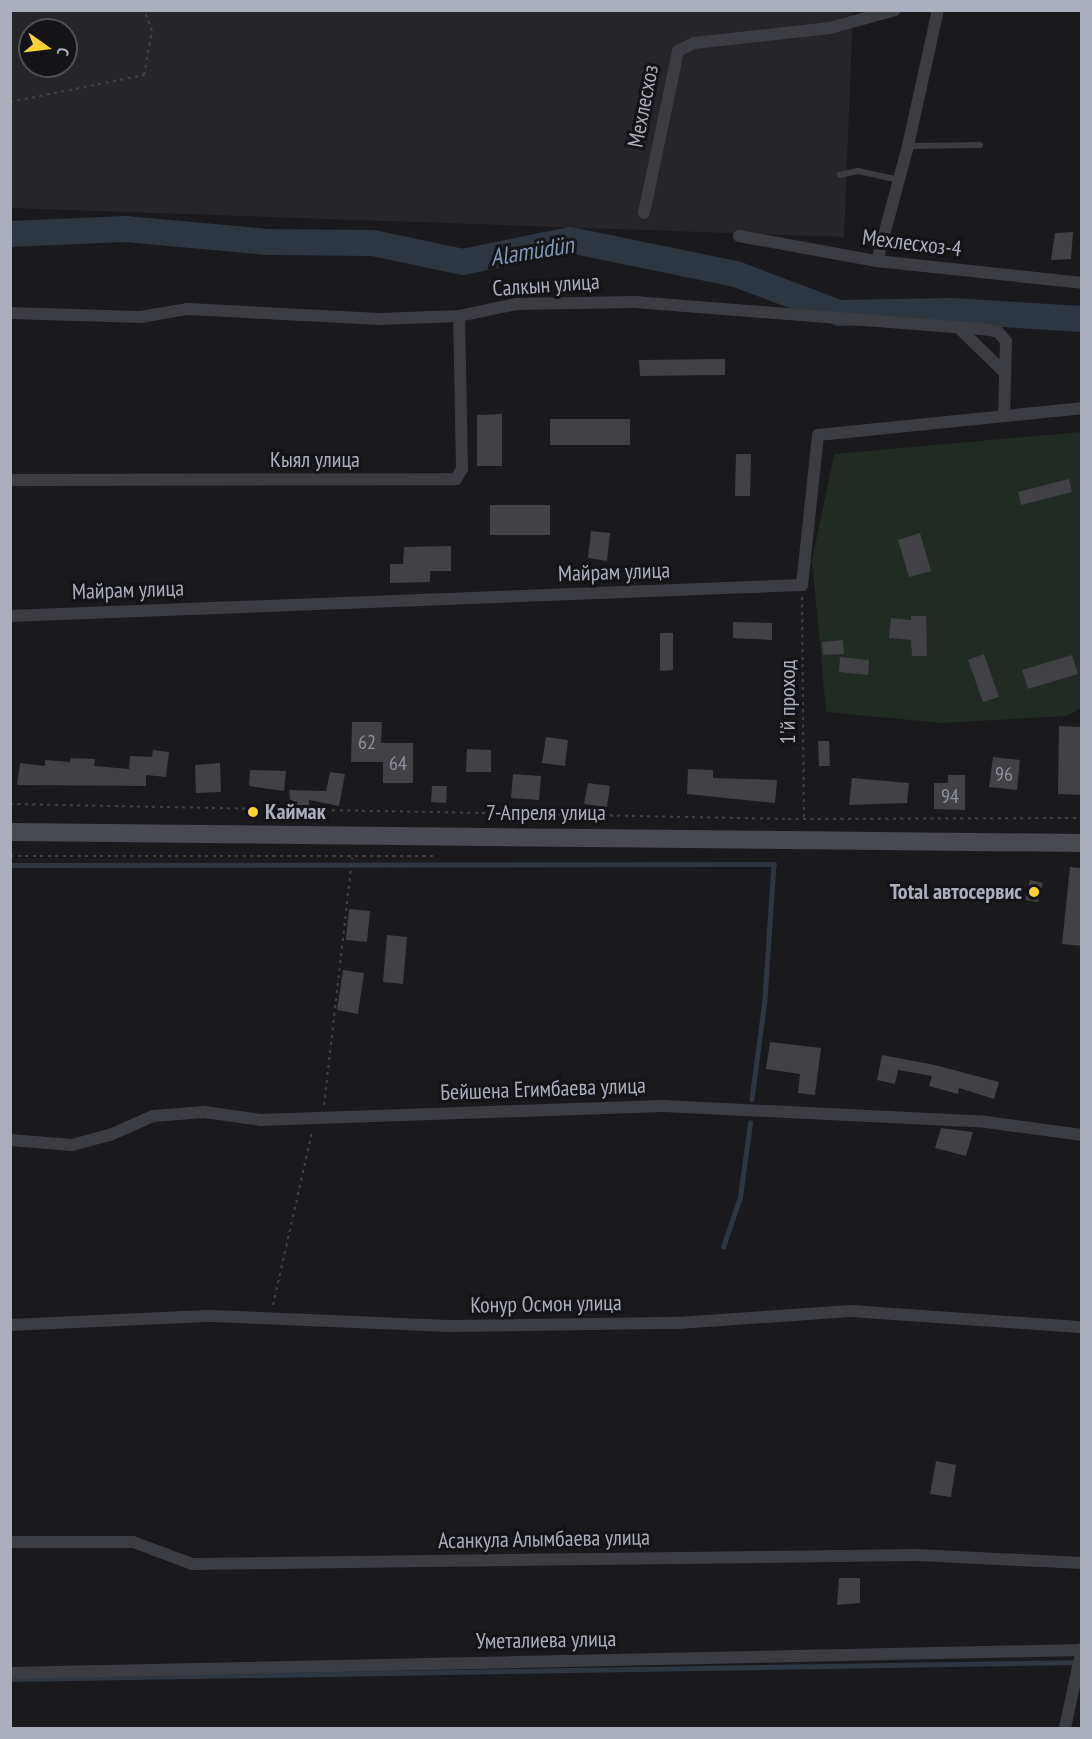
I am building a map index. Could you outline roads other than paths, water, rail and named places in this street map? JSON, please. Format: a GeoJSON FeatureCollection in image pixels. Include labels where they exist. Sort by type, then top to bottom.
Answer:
{"type":"FeatureCollection","features":[{"type":"Feature","properties":{"kind":"main road","name":"7-Апреля улица"},"geometry":{"type":"LineString","coordinates":[[10,832],[1082,843]]}},
{"type":"Feature","properties":{"kind":"street","name":"Мехлесхоз"},"geometry":{"type":"LineString","coordinates":[[644,213],[678,51],[694,43],[830,28],[895,10]]}},
{"type":"Feature","properties":{"kind":"street"},"geometry":{"type":"LineString","coordinates":[[877,261],[908,146],[938,10]]}},
{"type":"Feature","properties":{"kind":"street","name":"Мехлесхоз-4"},"geometry":{"type":"LineString","coordinates":[[739,236],[877,261],[1082,283]]}},
{"type":"Feature","properties":{"kind":"street","name":"Салкын улица"},"geometry":{"type":"LineString","coordinates":[[10,313],[140,317],[188,309],[343,320],[459,316],[516,304],[634,302],[815,314],[998,332],[1006,341],[1004,416]]}},
{"type":"Feature","properties":{"kind":"street","name":"Кыял улица"},"geometry":{"type":"LineString","coordinates":[[10,480],[456,479],[462,469],[459,316]]}},
{"type":"Feature","properties":{"kind":"street"},"geometry":{"type":"LineString","coordinates":[[961,330],[1005,373]]}},
{"type":"Feature","properties":{"kind":"street"},"geometry":{"type":"LineString","coordinates":[[1004,416],[1082,408]]}},
{"type":"Feature","properties":{"kind":"street","name":"Майрам улица"},"geometry":{"type":"LineString","coordinates":[[10,616],[802,585],[818,435],[1004,416]]}},
{"type":"Feature","properties":{"kind":"street","name":"Бейшена Егимбаева улица"},"geometry":{"type":"LineString","coordinates":[[10,1140],[72,1145],[110,1135],[153,1116],[204,1112],[261,1120],[664,1106],[986,1122],[1082,1135]]}},
{"type":"Feature","properties":{"kind":"street","name":"Конур Осмон улица"},"geometry":{"type":"LineString","coordinates":[[10,1325],[212,1316],[472,1326],[678,1323],[851,1311],[1082,1327]]}},
{"type":"Feature","properties":{"kind":"street","name":"Асанкула Алымбаева улица"},"geometry":{"type":"LineString","coordinates":[[10,1542],[133,1542],[192,1564],[917,1556],[1082,1563]]}},
{"type":"Feature","properties":{"kind":"street"},"geometry":{"type":"LineString","coordinates":[[1065,1728],[1081,1650]]}},
{"type":"Feature","properties":{"kind":"street","name":"Уметалиева улица"},"geometry":{"type":"LineString","coordinates":[[10,1673],[1081,1650]]}},
{"type":"Feature","properties":{"kind":"lane"},"geometry":{"type":"LineString","coordinates":[[908,146],[980,145]]}},
{"type":"Feature","properties":{"kind":"lane"},"geometry":{"type":"LineString","coordinates":[[840,175],[858,171],[899,180]]}},
{"type":"Feature","properties":{"kind":"waterway","name":"Alamüdün"},"geometry":{"type":"LineString","coordinates":[[10,234],[125,229],[267,242],[373,243],[463,262],[570,240],[736,274],[839,313],[952,311],[1082,319]]}},
{"type":"Feature","properties":{"kind":"waterway"},"geometry":{"type":"LineString","coordinates":[[10,865],[774,864],[765,1000],[752,1099]]}},
{"type":"Feature","properties":{"kind":"waterway"},"geometry":{"type":"LineString","coordinates":[[723,1247],[740,1197],[750,1123]]}},
{"type":"Feature","properties":{"kind":"waterway"},"geometry":{"type":"LineString","coordinates":[[10,1679],[1079,1662]]}},
{"type":"Feature","properties":{"kind":"place","name":"Каймак"},"geometry":{"type":"Point","coordinates":[253,812]}},
{"type":"Feature","properties":{"kind":"place","name":"Total автосервис"},"geometry":{"type":"Point","coordinates":[1034,892]}}]}
